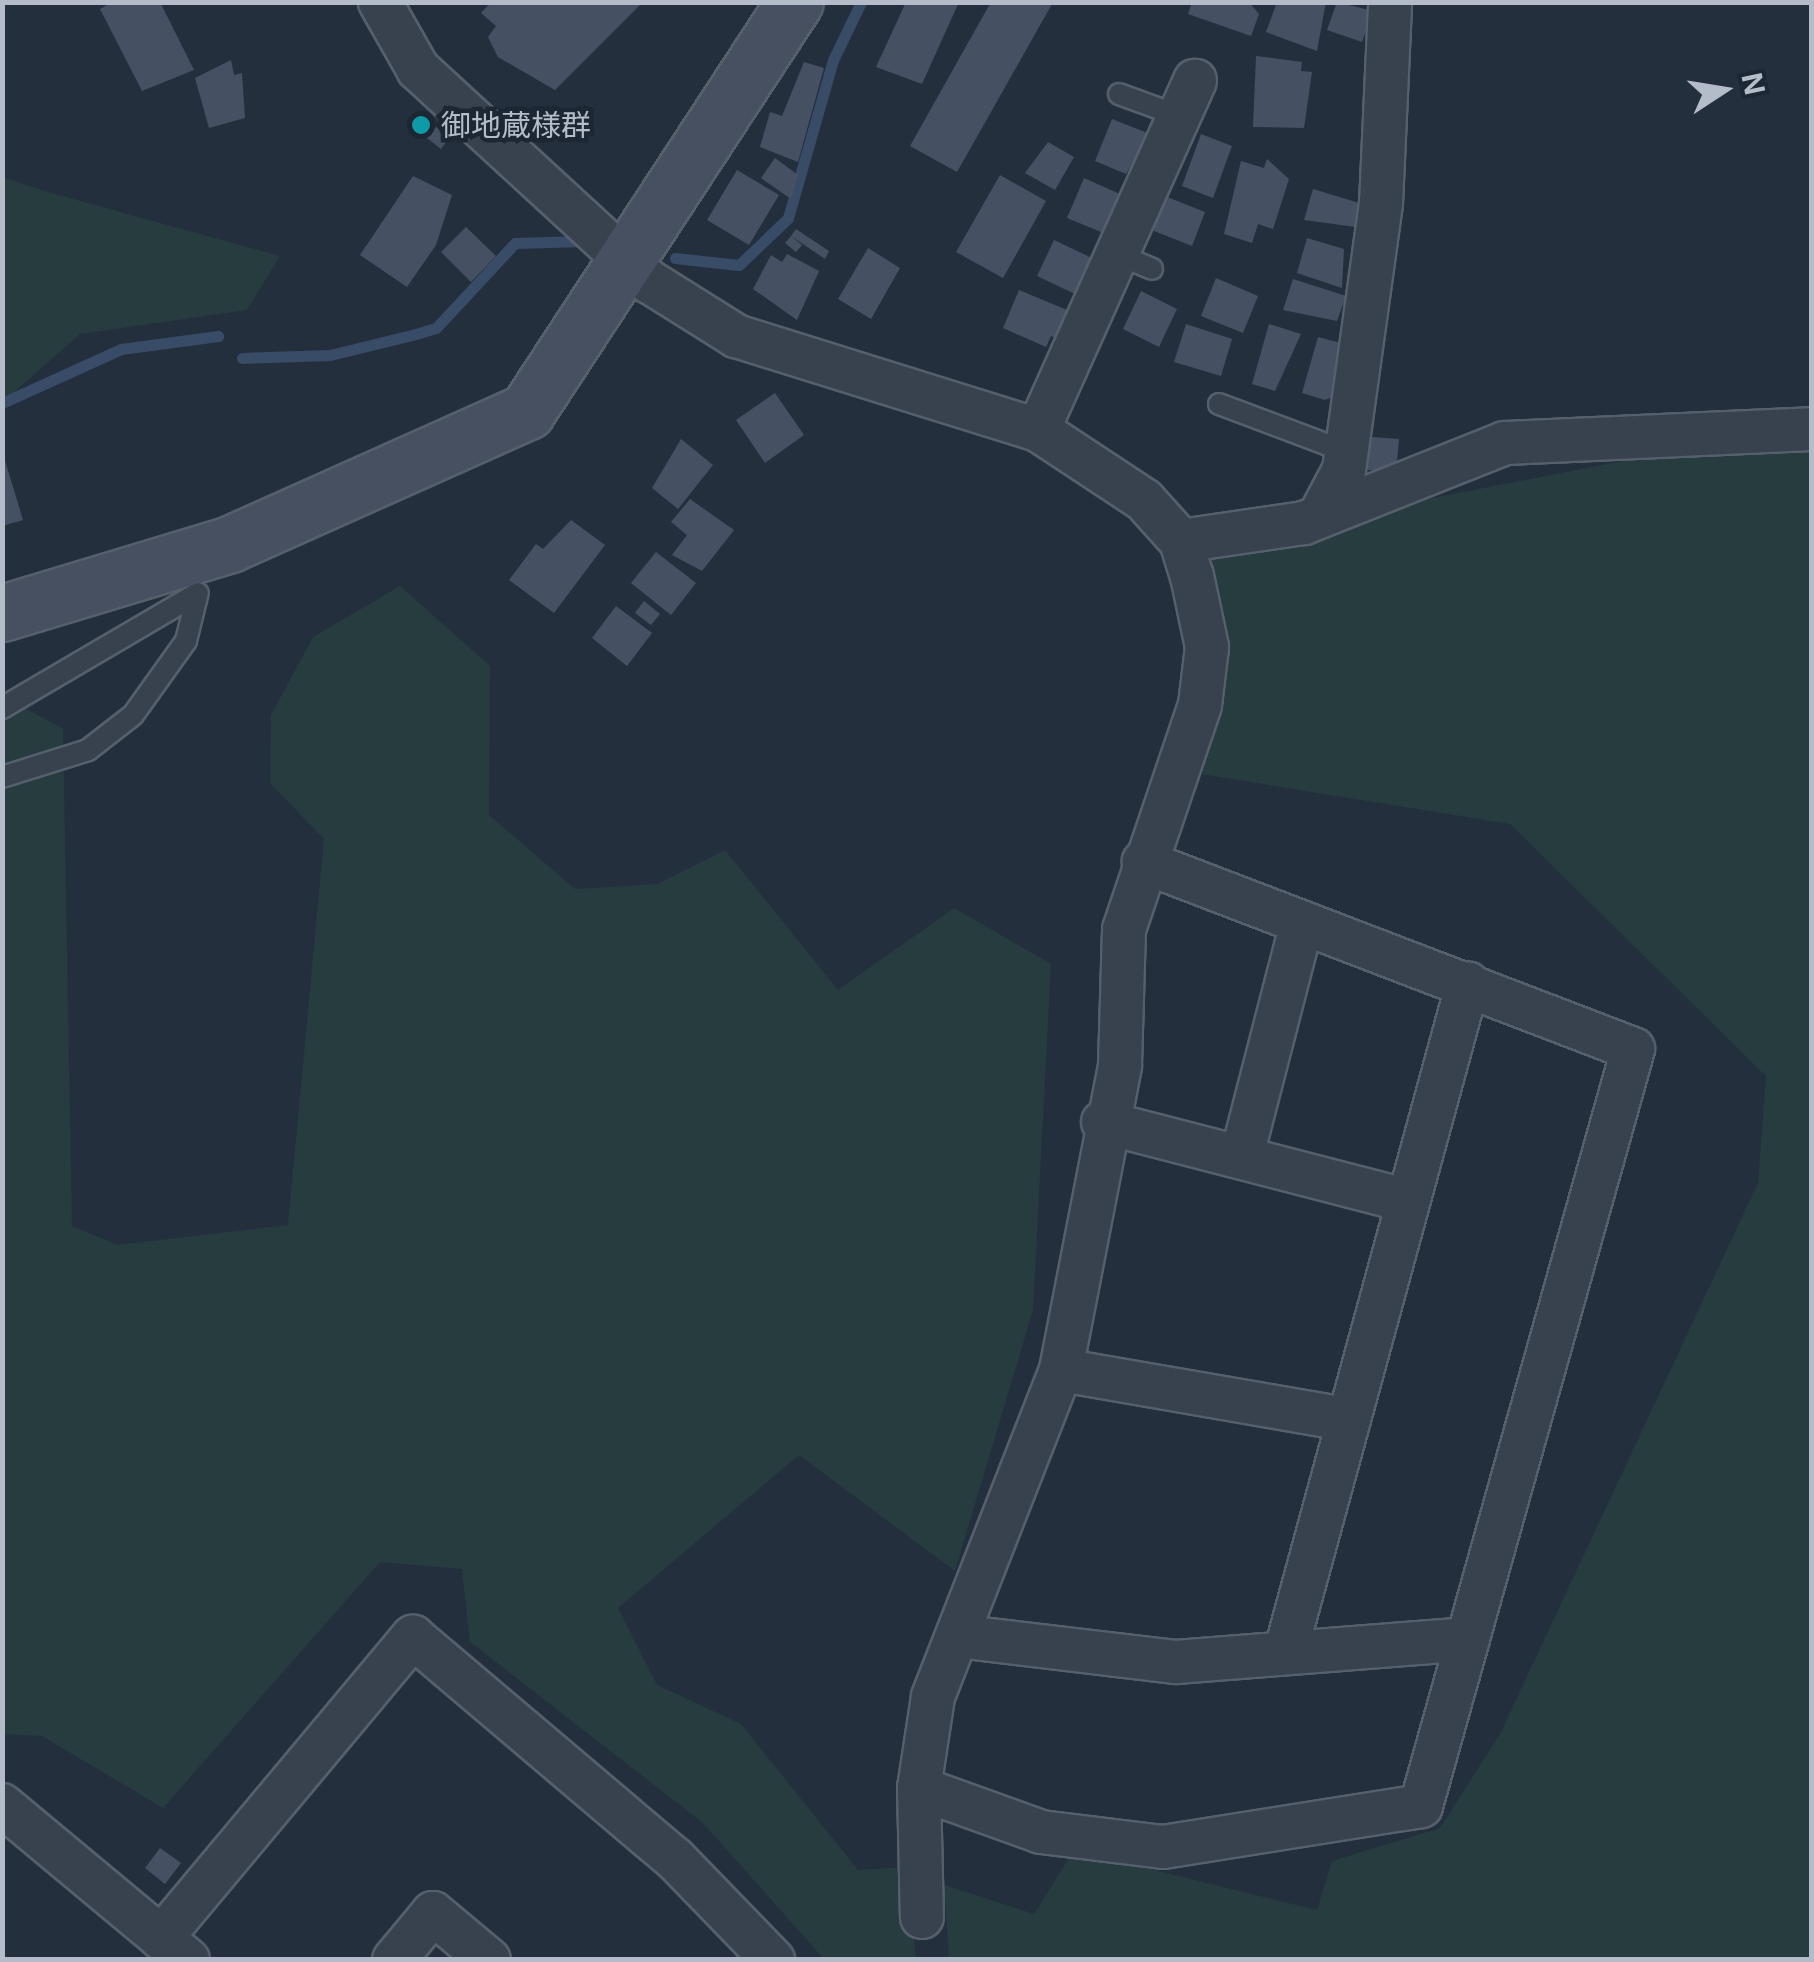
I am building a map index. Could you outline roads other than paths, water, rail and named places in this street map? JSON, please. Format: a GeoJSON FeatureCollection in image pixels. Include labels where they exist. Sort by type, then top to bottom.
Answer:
{"type":"FeatureCollection","features":[{"type":"Feature","properties":{"kind":"street"},"geometry":{"type":"LineString","coordinates":[[380,2],[418,68],[628,266],[736,336],[1038,430],[1144,500],[1181,542],[1205,666],[1200,705],[1124,930],[1120,1066],[1103,1122],[1061,1370],[933,1698],[919,1788],[922,1917]]}},
{"type":"Feature","properties":{"kind":"street"},"geometry":{"type":"LineString","coordinates":[[2,613],[203,573],[490,436],[527,411],[628,266],[796,2]]}},
{"type":"Feature","properties":{"kind":"street"},"geometry":{"type":"LineString","coordinates":[[1319,518],[1347,452],[1380,204],[1390,2]]}},
{"type":"Feature","properties":{"kind":"street"},"geometry":{"type":"LineString","coordinates":[[1038,430],[1135,262],[1187,98]]}},
{"type":"Feature","properties":{"kind":"street"},"geometry":{"type":"LineString","coordinates":[[1181,542],[1319,518],[1505,444],[1812,429]]}},
{"type":"Feature","properties":{"kind":"street"},"geometry":{"type":"LineString","coordinates":[[919,1788],[1041,1832],[1164,1847],[1421,1806],[1632,1049],[1144,862]]}},
{"type":"Feature","properties":{"kind":"street"},"geometry":{"type":"LineString","coordinates":[[1242,1156],[1302,923]]}},
{"type":"Feature","properties":{"kind":"street"},"geometry":{"type":"LineString","coordinates":[[1286,1650],[1405,1200],[1468,983]]}},
{"type":"Feature","properties":{"kind":"street"},"geometry":{"type":"LineString","coordinates":[[1103,1122],[1405,1200]]}},
{"type":"Feature","properties":{"kind":"street"},"geometry":{"type":"LineString","coordinates":[[1061,1370],[1349,1420]]}},
{"type":"Feature","properties":{"kind":"street"},"geometry":{"type":"LineString","coordinates":[[957,1636],[1176,1662],[1468,1638]]}},
{"type":"Feature","properties":{"kind":"street"},"geometry":{"type":"LineString","coordinates":[[2,1805],[174,1949],[413,1637],[675,1860],[773,1960]]}},
{"type":"Feature","properties":{"kind":"street"},"geometry":{"type":"LineString","coordinates":[[394,1960],[433,1914],[489,1960]]}},
{"type":"Feature","properties":{"kind":"lane"},"geometry":{"type":"LineString","coordinates":[[1119,94],[1187,98]]}},
{"type":"Feature","properties":{"kind":"lane"},"geometry":{"type":"LineString","coordinates":[[1220,404],[1347,452]]}},
{"type":"Feature","properties":{"kind":"lane"},"geometry":{"type":"LineString","coordinates":[[2,708],[203,573]]}},
{"type":"Feature","properties":{"kind":"lane"},"geometry":{"type":"LineString","coordinates":[[2,777],[88,750],[134,715],[186,641],[203,573]]}},
{"type":"Feature","properties":{"kind":"waterway"},"geometry":{"type":"LineString","coordinates":[[675,258],[739,265],[788,218],[833,60],[861,2]]}},
{"type":"Feature","properties":{"kind":"waterway"},"geometry":{"type":"LineString","coordinates":[[242,358],[330,355],[436,328],[515,243],[584,241]]}},
{"type":"Feature","properties":{"kind":"waterway"},"geometry":{"type":"LineString","coordinates":[[2,403],[121,349],[218,336]]}},
{"type":"Feature","properties":{"kind":"place","name":"御地蔵様群"},"geometry":{"type":"Point","coordinates":[421,125]}}]}
